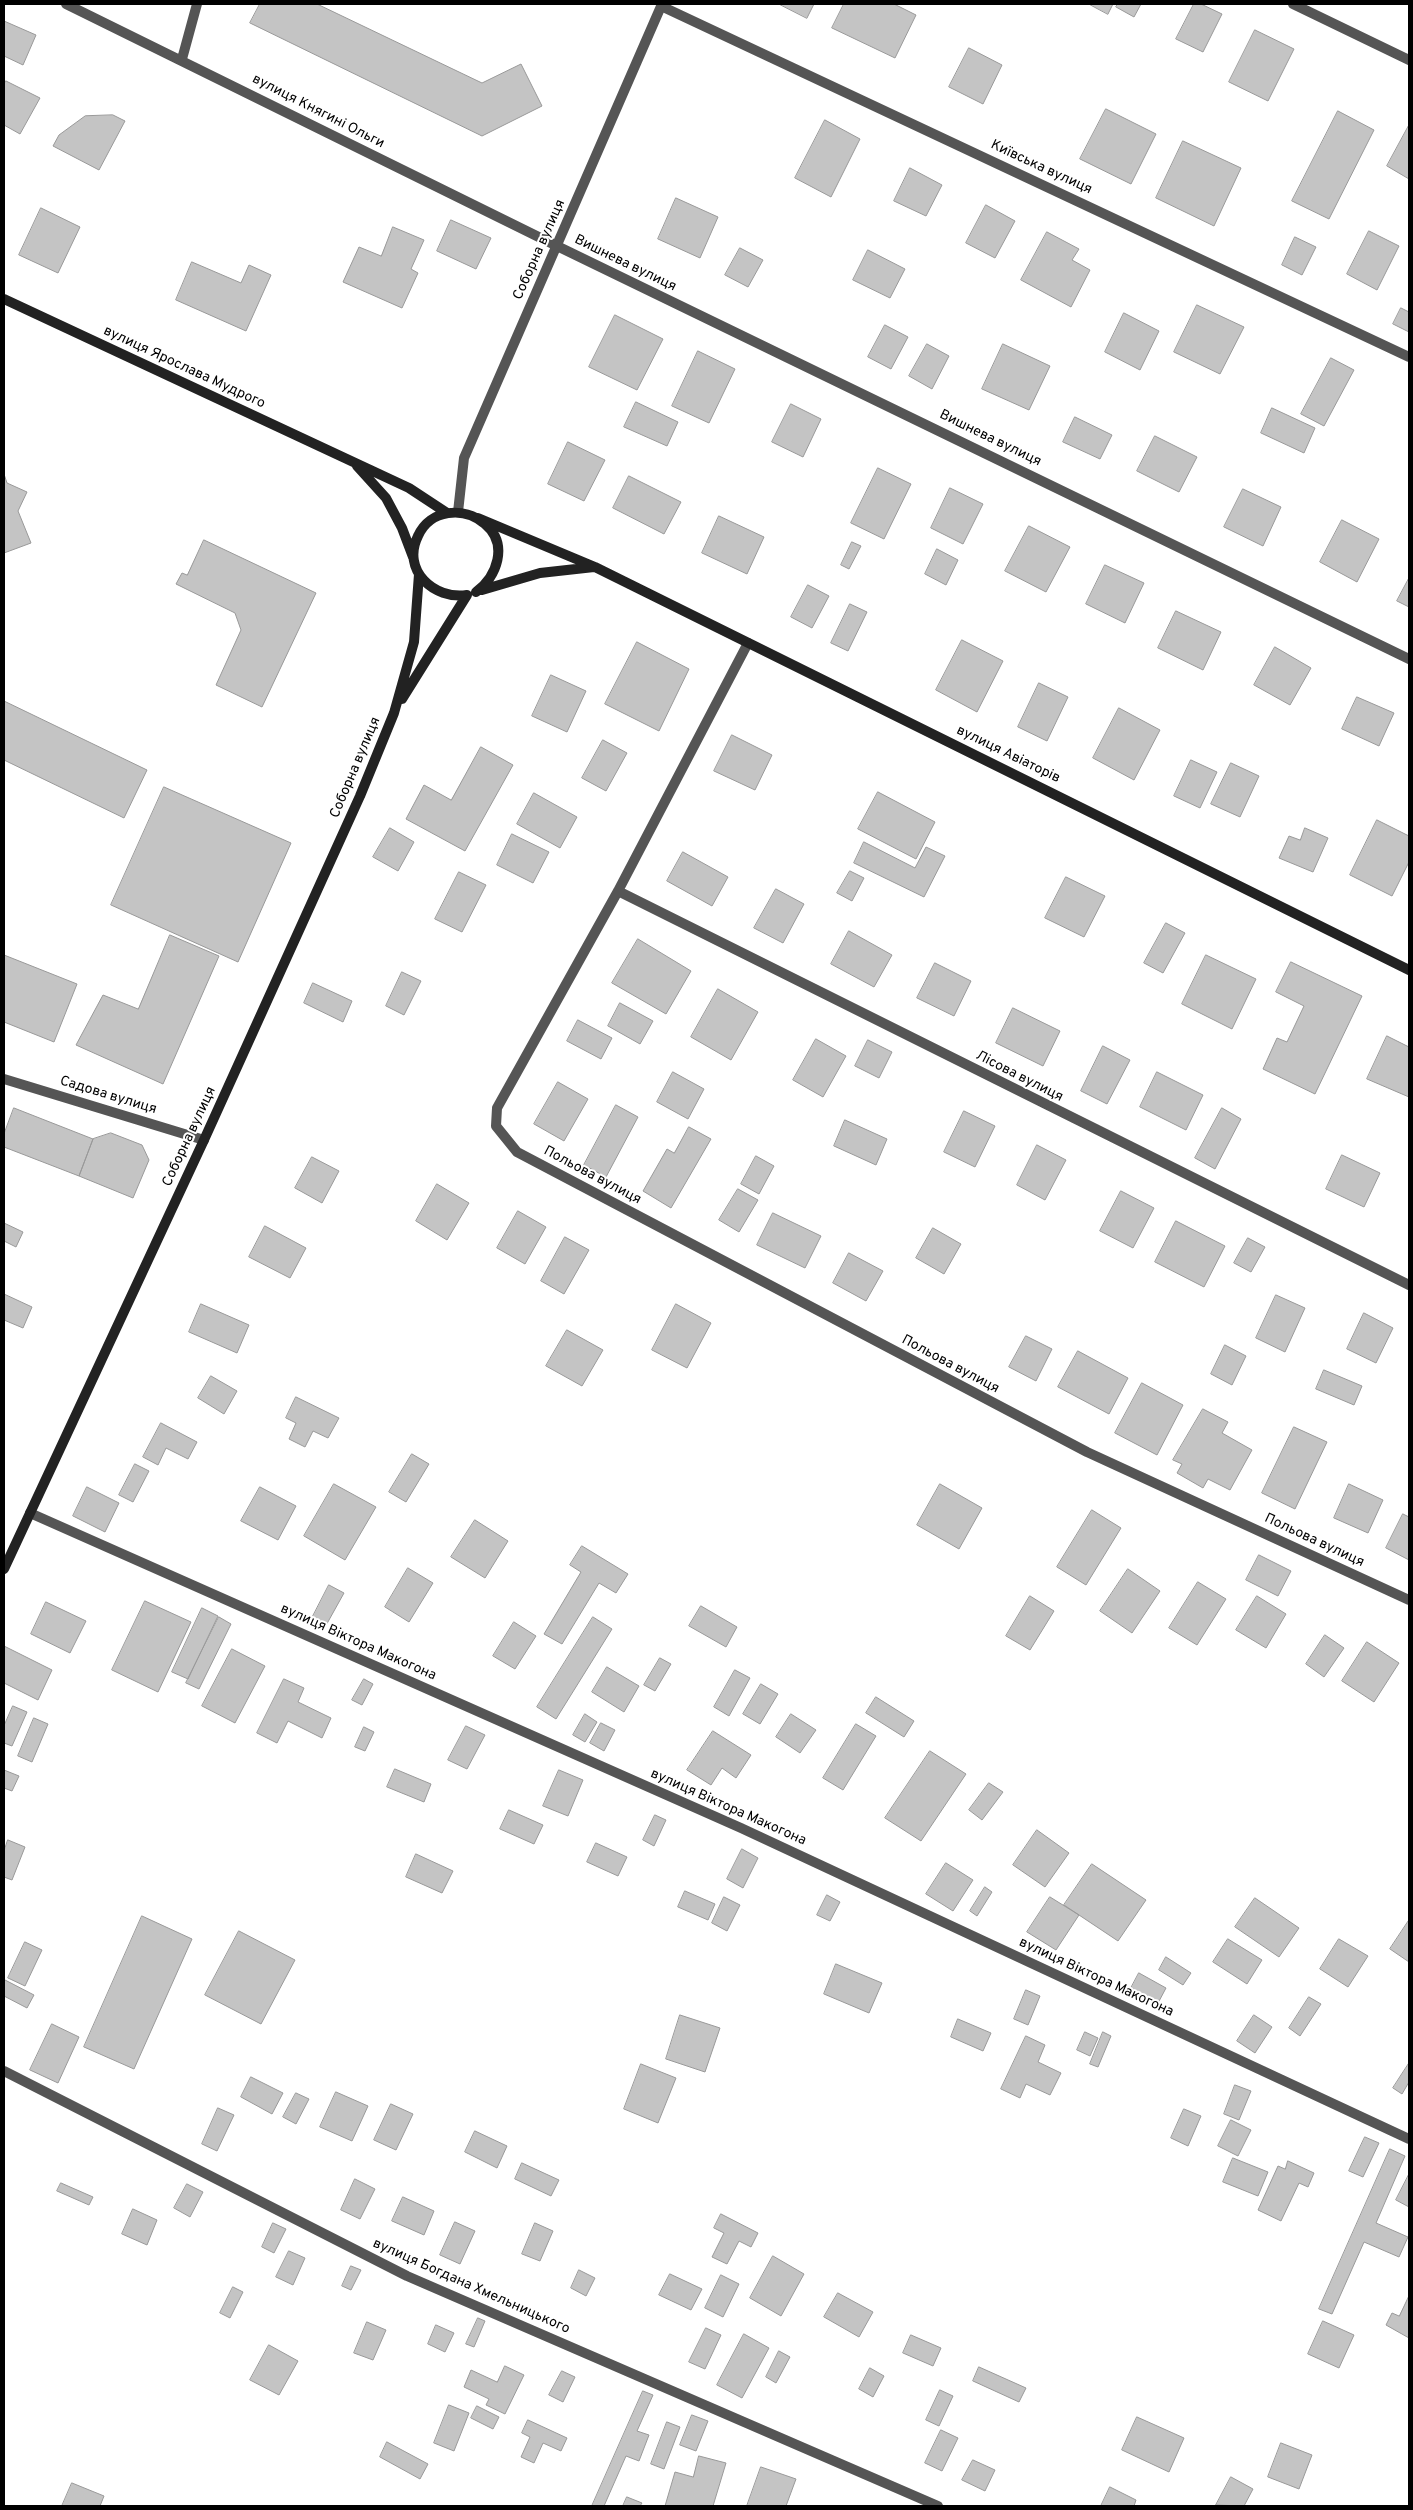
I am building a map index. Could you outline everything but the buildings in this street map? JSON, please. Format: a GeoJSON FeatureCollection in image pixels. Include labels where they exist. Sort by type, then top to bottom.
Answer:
{"type":"FeatureCollection","features":[{"type":"Feature","properties":{"kind":"main road","name":"вулиця Ярослава Мудрого"},"geometry":{"type":"LineString","coordinates":[[4,299],[409,488],[452,512]]}},
{"type":"Feature","properties":{"kind":"main road","name":"вулиця Ярослава Мудрого"},"geometry":{"type":"LineString","coordinates":[[353,462],[386,498],[402,528],[414,562]]}},
{"type":"Feature","properties":{"kind":"main road"},"geometry":{"type":"LineString","coordinates":[[471,594],[486,584],[494,574],[498,549],[488,526],[478,518],[452,512],[435,518],[418,536],[414,549],[414,562],[418,574],[434,591],[456,597],[471,594],[540,573],[595,566]]}},
{"type":"Feature","properties":{"kind":"main road","name":"вулиця Авіаторів"},"geometry":{"type":"LineString","coordinates":[[478,518],[595,566],[1409,970]]}},
{"type":"Feature","properties":{"kind":"main road","name":"Соборна вулиця"},"geometry":{"type":"LineString","coordinates":[[4,1569],[204,1140],[357,804],[394,713],[414,642],[418,574]]}},
{"type":"Feature","properties":{"kind":"main road","name":"Соборна вулиця"},"geometry":{"type":"LineString","coordinates":[[394,713],[434,646],[471,594]]}},
{"type":"Feature","properties":{"kind":"street","name":"вулиця Княгині Ольги"},"geometry":{"type":"LineString","coordinates":[[66,4],[182,59],[557,246]]}},
{"type":"Feature","properties":{"kind":"street"},"geometry":{"type":"LineString","coordinates":[[182,59],[197,4]]}},
{"type":"Feature","properties":{"kind":"street"},"geometry":{"type":"LineString","coordinates":[[1294,4],[1409,60]]}},
{"type":"Feature","properties":{"kind":"street","name":"Соборна вулиця"},"geometry":{"type":"LineString","coordinates":[[452,512],[464,458],[662,5]]}},
{"type":"Feature","properties":{"kind":"street","name":"Київська вулиця"},"geometry":{"type":"LineString","coordinates":[[662,5],[1409,357]]}},
{"type":"Feature","properties":{"kind":"street","name":"Вишнева вулиця"},"geometry":{"type":"LineString","coordinates":[[557,246],[1409,658]]}},
{"type":"Feature","properties":{"kind":"street"},"geometry":{"type":"LineString","coordinates":[[618,891],[748,643]]}},
{"type":"Feature","properties":{"kind":"street","name":"Польова вулиця"},"geometry":{"type":"LineString","coordinates":[[618,891],[497,1108],[496,1126],[517,1152],[1087,1452],[1409,1600]]}},
{"type":"Feature","properties":{"kind":"street","name":"Лісова вулиця"},"geometry":{"type":"LineString","coordinates":[[618,891],[1188,1177],[1409,1285]]}},
{"type":"Feature","properties":{"kind":"street","name":"Садова вулиця"},"geometry":{"type":"LineString","coordinates":[[4,1079],[204,1140]]}},
{"type":"Feature","properties":{"kind":"street","name":"вулиця Віктора Макогона"},"geometry":{"type":"LineString","coordinates":[[30,1513],[741,1828],[1409,2139]]}},
{"type":"Feature","properties":{"kind":"street","name":"вулиця Богдана Хмельницького"},"geometry":{"type":"LineString","coordinates":[[4,2071],[407,2276],[938,2506]]}}]}
